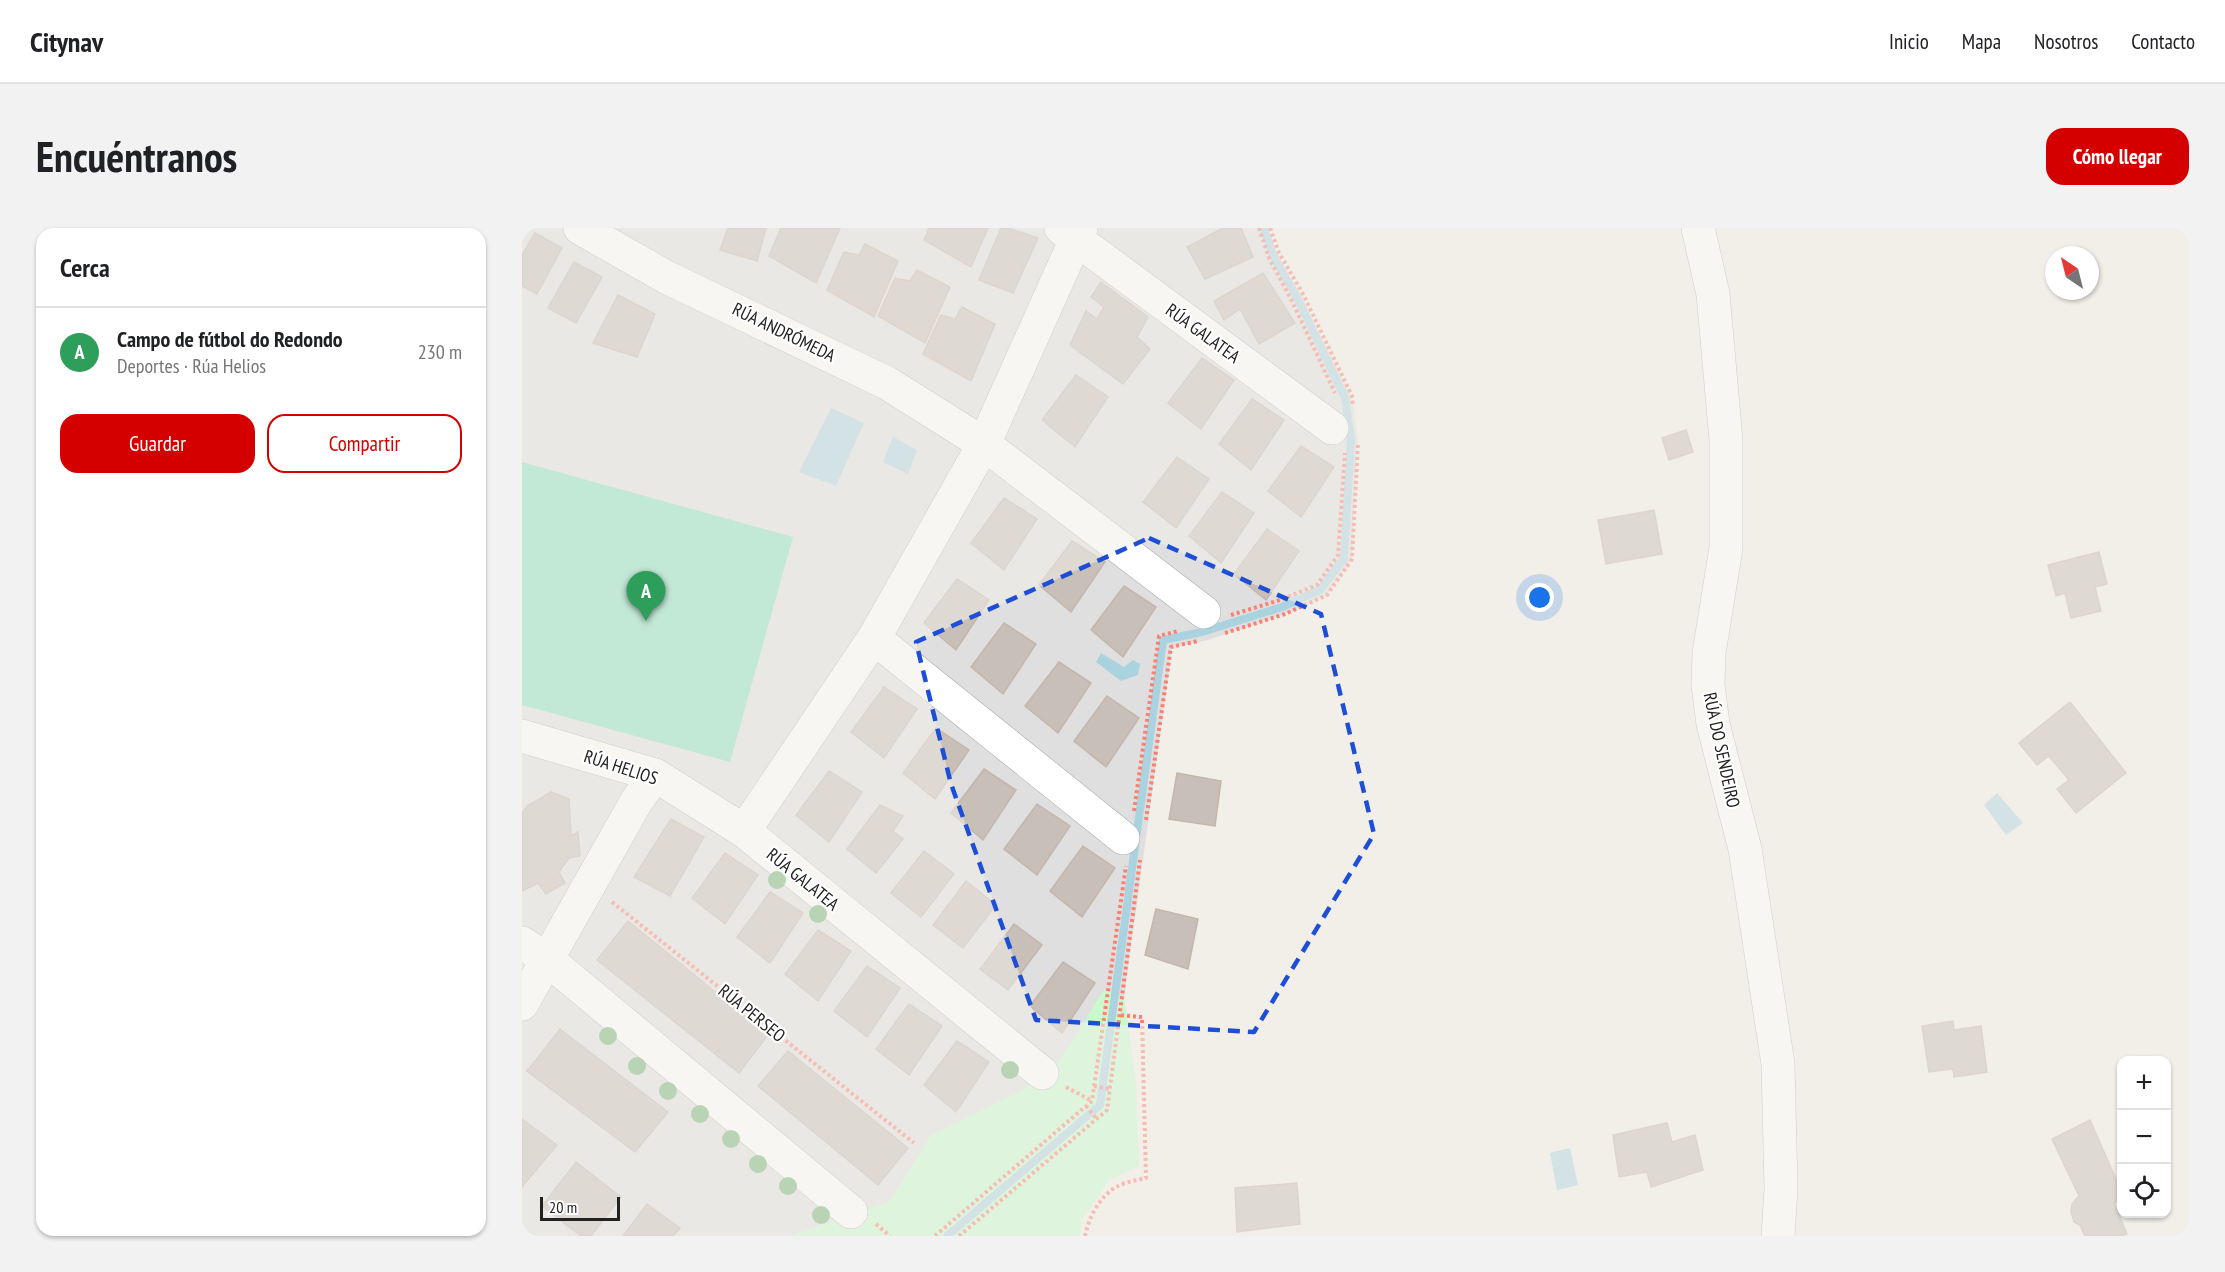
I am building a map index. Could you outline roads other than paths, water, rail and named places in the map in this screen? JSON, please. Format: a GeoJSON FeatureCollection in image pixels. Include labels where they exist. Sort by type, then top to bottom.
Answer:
{"type":"FeatureCollection","features":[{"type":"Feature","properties":{"kind":"street","name":"RÚA ANDRÓMEDA"},"geometry":{"type":"LineString","coordinates":[[580,228],[666,277],[887,382],[984,444]]}},
{"type":"Feature","properties":{"kind":"street","name":"RÚA DO SENDEIRO"},"geometry":{"type":"LineString","coordinates":[[1698,228],[1713,294],[1726,440],[1726,548],[1709,653],[1708,685],[1713,724],[1745,849],[1778,1064],[1781,1189],[1778,1236]]}},
{"type":"Feature","properties":{"kind":"street","name":"RÚA GALATEA"},"geometry":{"type":"LineString","coordinates":[[1042,1073],[744,831],[874,638],[984,444],[1072,232],[1345,425]]}},
{"type":"Feature","properties":{"kind":"street"},"geometry":{"type":"LineString","coordinates":[[984,444],[1207,627]]}},
{"type":"Feature","properties":{"kind":"street"},"geometry":{"type":"LineString","coordinates":[[874,638],[1134,837]]}},
{"type":"Feature","properties":{"kind":"street","name":"RÚA HELIOS"},"geometry":{"type":"LineString","coordinates":[[522,736],[655,775],[744,831]]}},
{"type":"Feature","properties":{"kind":"street"},"geometry":{"type":"LineString","coordinates":[[522,1004],[535,951],[590,884],[636,802],[655,775]]}},
{"type":"Feature","properties":{"kind":"street"},"geometry":{"type":"LineString","coordinates":[[535,951],[851,1212]]}},
{"type":"Feature","properties":{"kind":"water"},"geometry":{"type":"Polygon","coordinates":[[[831,408],[864,423],[836,486],[799,472],[831,408]]]}},
{"type":"Feature","properties":{"kind":"water"},"geometry":{"type":"Polygon","coordinates":[[[893,437],[917,450],[908,474],[883,462],[893,437]]]}},
{"type":"Feature","properties":{"kind":"water"},"geometry":{"type":"Polygon","coordinates":[[[1101,653],[1124,667],[1133,660],[1140,664],[1138,675],[1121,681],[1096,662],[1101,653]]]}},
{"type":"Feature","properties":{"kind":"water"},"geometry":{"type":"Polygon","coordinates":[[[1997,793],[2023,823],[2006,835],[1984,805],[1997,793]]]}},
{"type":"Feature","properties":{"kind":"water"},"geometry":{"type":"Polygon","coordinates":[[[1570,1148],[1578,1185],[1557,1190],[1550,1153],[1570,1148]]]}},
{"type":"Feature","properties":{"kind":"waterway"},"geometry":{"type":"LineString","coordinates":[[947,1236],[1100,1105],[1163,640],[1202,632],[1282,607],[1320,590],[1344,558],[1351,440],[1345,398],[1296,295],[1273,256],[1264,228]]}},
{"type":"Feature","properties":{"kind":"place","name":"Campo de fútbol do Redondo"},"geometry":{"type":"Point","coordinates":[646,621]}}]}
